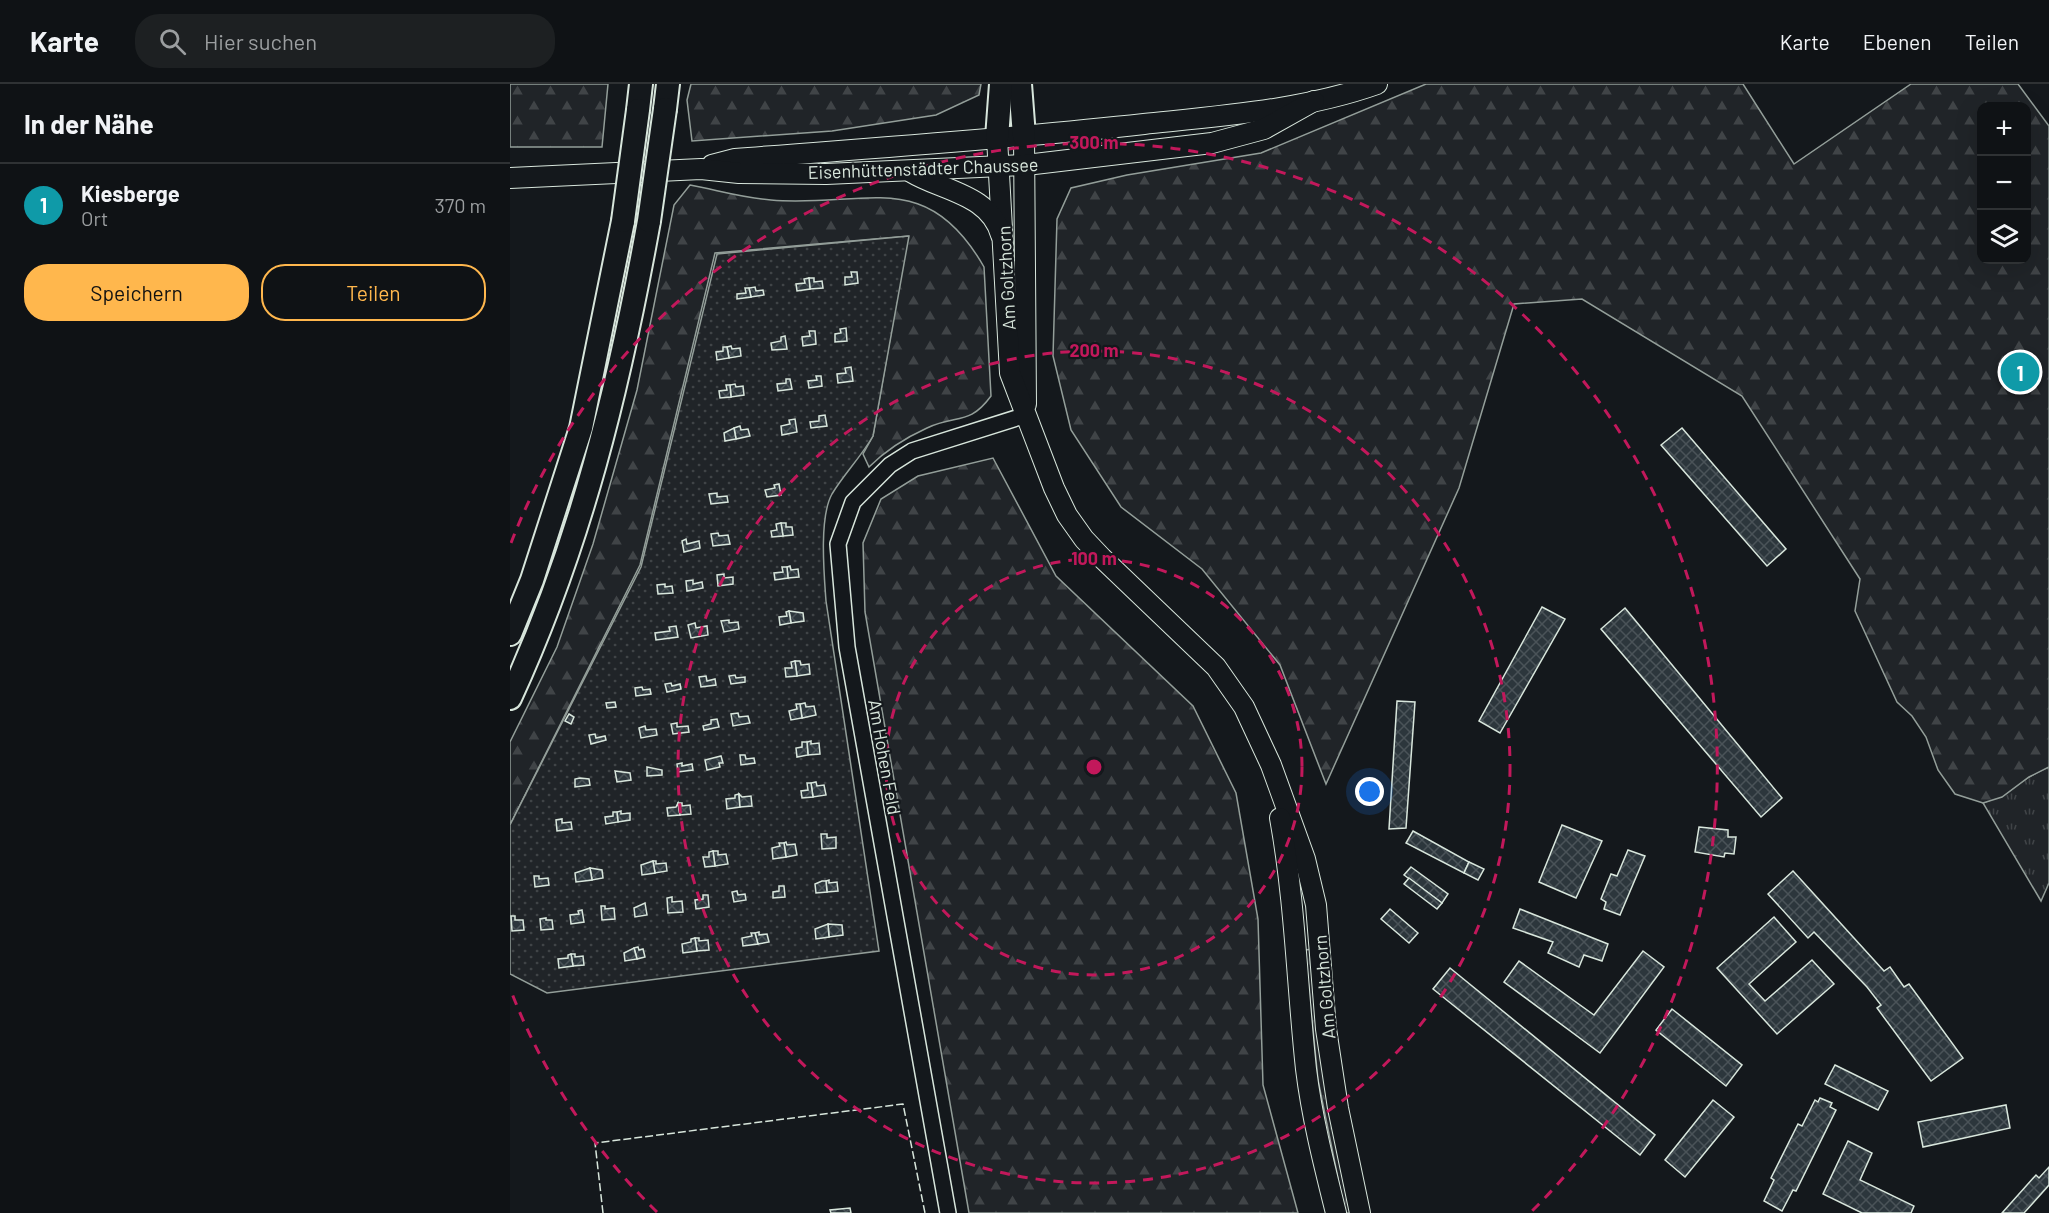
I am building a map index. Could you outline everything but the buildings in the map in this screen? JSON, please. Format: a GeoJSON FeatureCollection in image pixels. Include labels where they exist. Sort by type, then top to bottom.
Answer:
{"type":"FeatureCollection","features":[{"type":"Feature","properties":{"kind":"highway"},"geometry":{"type":"LineString","coordinates":[[510,634],[532,580],[581,428],[623,221],[641,84]]}},
{"type":"Feature","properties":{"kind":"highway"},"geometry":{"type":"LineString","coordinates":[[510,698],[557,585],[587,498],[622,361],[649,221],[668,84]]}},
{"type":"Feature","properties":{"kind":"highway"},"geometry":{"type":"LineString","coordinates":[[997,138],[1001,84]]}},
{"type":"Feature","properties":{"kind":"highway"},"geometry":{"type":"LineString","coordinates":[[1020,84],[1024,136]]}},
{"type":"Feature","properties":{"kind":"main road","name":"Eisenhüttenstädter Chaussee"},"geometry":{"type":"LineString","coordinates":[[701,169],[735,159],[1024,136],[1184,120],[1314,101],[1377,84]]}},
{"type":"Feature","properties":{"kind":"main road","name":"Eisenhüttenstädter Chaussee"},"geometry":{"type":"LineString","coordinates":[[510,178],[701,169],[826,174],[1026,165],[1212,143],[1264,129],[1314,101]]}},
{"type":"Feature","properties":{"kind":"main road","name":"Am Goltzhorn"},"geometry":{"type":"LineString","coordinates":[[1024,136],[1026,415]]}},
{"type":"Feature","properties":{"kind":"main road","name":"Am Goltzhorn"},"geometry":{"type":"LineString","coordinates":[[997,138],[1010,373],[1054,488],[1078,531],[1102,558],[1216,667],[1244,707],[1271,765],[1305,859],[1316,904],[1326,1029],[1336,1097],[1360,1213]]}},
{"type":"Feature","properties":{"kind":"main road"},"geometry":{"type":"LineString","coordinates":[[909,171],[926,181],[956,191],[990,214],[999,229],[1005,253]]}},
{"type":"Feature","properties":{"kind":"main road","name":"Am Goltzhorn"},"geometry":{"type":"LineString","coordinates":[[1271,765],[1288,863],[1306,1070],[1316,1130],[1336,1213]]}},
{"type":"Feature","properties":{"kind":"street","name":"Am Hohen Feld"},"geometry":{"type":"LineString","coordinates":[[948,1213],[855,691],[846,636],[838,544],[853,502],[890,465],[912,451],[1026,415]]}},
{"type":"Feature","properties":{"kind":"green space"},"geometry":{"type":"Polygon","coordinates":[[[510,84],[608,84],[602,147],[510,147],[510,84]]]}},
{"type":"Feature","properties":{"kind":"green space"},"geometry":{"type":"Polygon","coordinates":[[[691,84],[981,84],[979,95],[936,115],[832,131],[692,141],[687,100],[691,84]]]}},
{"type":"Feature","properties":{"kind":"green space"},"geometry":{"type":"Polygon","coordinates":[[[1426,84],[1743,84],[1794,164],[1911,84],[2018,84],[2049,126],[2049,767],[2029,777],[2002,797],[1983,803],[1955,794],[1938,770],[1926,737],[1912,716],[1897,702],[1855,611],[1860,579],[1742,396],[1582,299],[1514,304],[1459,488],[1326,784],[1280,665],[1202,569],[1121,507],[1071,430],[1053,356],[1057,219],[1071,188],[1127,175],[1261,153],[1426,84]]]}},
{"type":"Feature","properties":{"kind":"green space"},"geometry":{"type":"Polygon","coordinates":[[[690,185],[771,200],[891,198],[916,203],[939,215],[962,235],[984,267],[991,396],[976,412],[937,424],[903,440],[869,467],[863,454],[873,436],[908,236],[715,253],[640,565],[510,825],[510,742],[557,647],[593,544],[637,390],[674,205],[690,185]]]}},
{"type":"Feature","properties":{"kind":"green space"},"geometry":{"type":"Polygon","coordinates":[[[909,236],[873,436],[832,494],[825,517],[824,531],[826,601],[879,951],[547,993],[510,974],[510,825],[641,567],[717,254],[909,236]]]}},
{"type":"Feature","properties":{"kind":"green space"},"geometry":{"type":"Polygon","coordinates":[[[993,458],[1056,576],[1193,706],[1236,793],[1258,919],[1263,1085],[1298,1213],[969,1213],[865,612],[863,543],[881,499],[918,476],[993,458]]]}},
{"type":"Feature","properties":{"kind":"green space"},"geometry":{"type":"Polygon","coordinates":[[[2049,767],[2049,883],[2041,901],[1983,803],[2049,767]]]}},
{"type":"Feature","properties":{"kind":"green space"},"geometry":{"type":"Polygon","coordinates":[[[1313,949],[1352,1213],[1346,1213],[1343,1203],[1318,1080],[1305,950],[1313,949]]]}},
{"type":"Feature","properties":{"kind":"fence"},"geometry":{"type":"LineString","coordinates":[[603,1213],[595,1143],[903,1104],[925,1213]]}},
{"type":"Feature","properties":{"kind":"place","name":"Kiesberge"},"geometry":{"type":"Point","coordinates":[2020,372]}}]}
